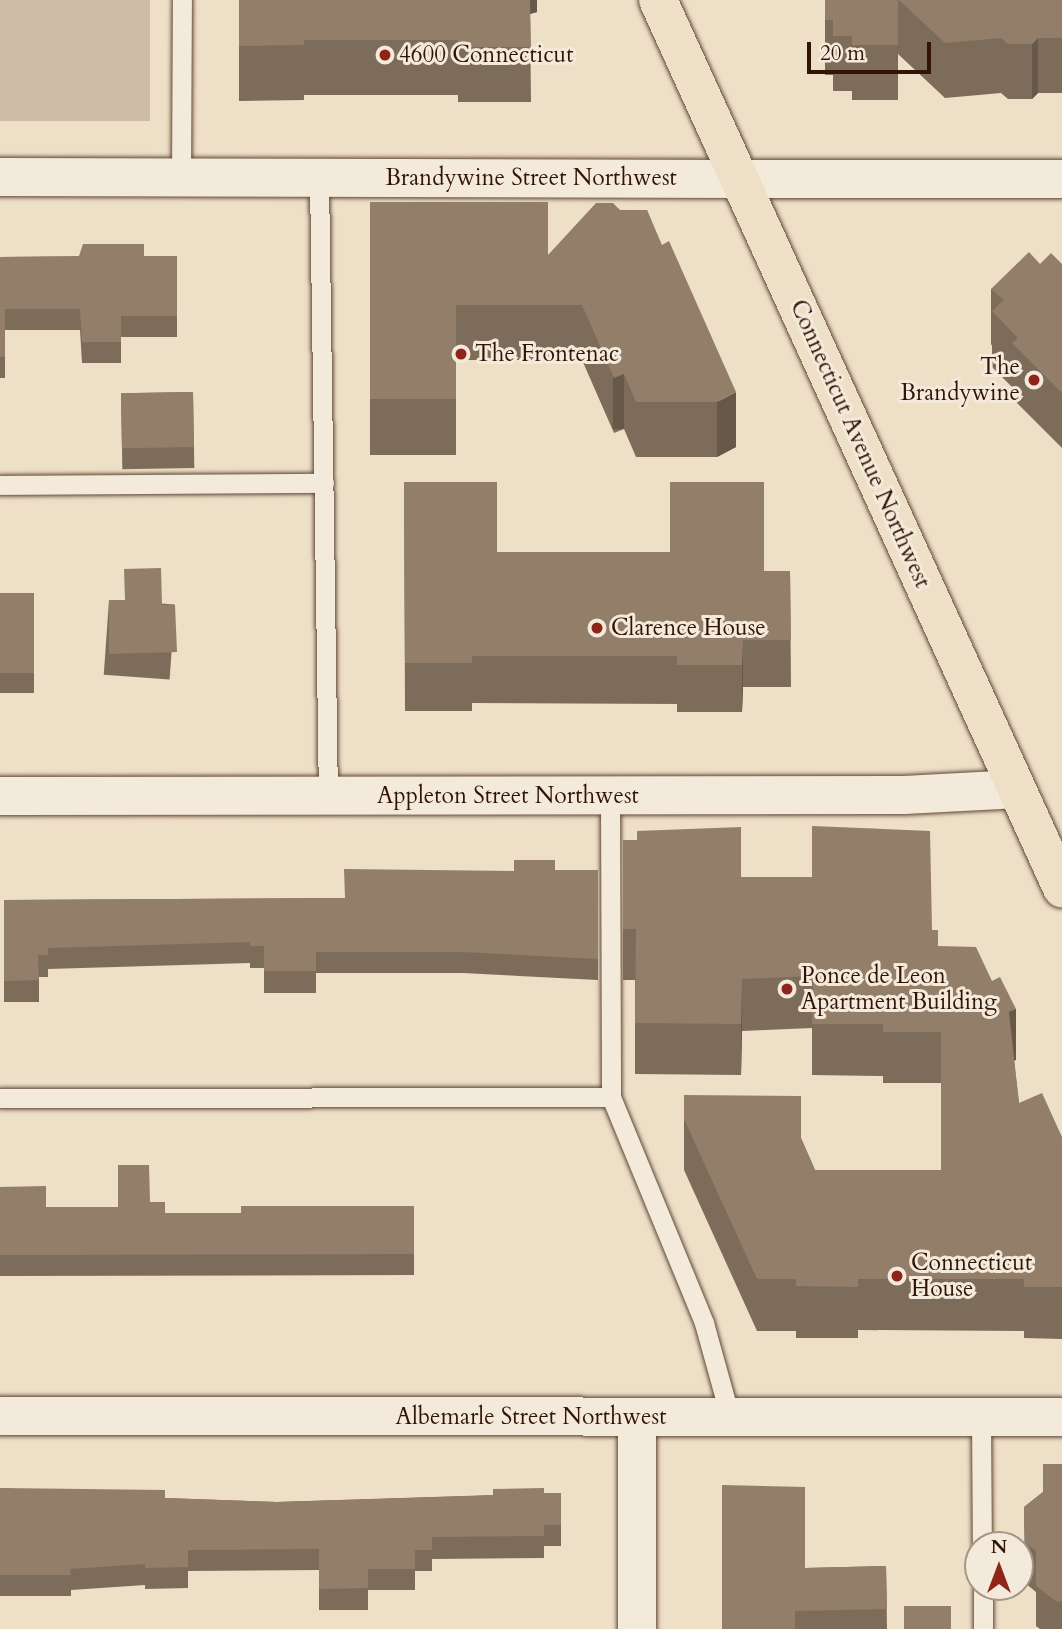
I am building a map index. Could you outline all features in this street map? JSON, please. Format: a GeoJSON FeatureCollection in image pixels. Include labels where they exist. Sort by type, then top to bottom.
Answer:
{"type":"FeatureCollection","features":[{"type":"Feature","properties":{"kind":"main road","name":"Connecticut Avenue Northwest"},"geometry":{"type":"LineString","coordinates":[[659,0],[1062,888]]}},
{"type":"Feature","properties":{"kind":"street","name":"Brandywine Street Northwest"},"geometry":{"type":"LineString","coordinates":[[0,177],[1062,179]]}},
{"type":"Feature","properties":{"kind":"street","name":"Appleton Street Northwest"},"geometry":{"type":"LineString","coordinates":[[0,796],[904,795],[1017,789]]}},
{"type":"Feature","properties":{"kind":"street","name":"Albemarle Street Northwest"},"geometry":{"type":"LineString","coordinates":[[0,1416],[1062,1418]]}},
{"type":"Feature","properties":{"kind":"street"},"geometry":{"type":"LineString","coordinates":[[637,1417],[637,1629]]}},
{"type":"Feature","properties":{"kind":"lane"},"geometry":{"type":"LineString","coordinates":[[181,177],[183,0]]}},
{"type":"Feature","properties":{"kind":"lane"},"geometry":{"type":"LineString","coordinates":[[319,178],[328,796]]}},
{"type":"Feature","properties":{"kind":"lane"},"geometry":{"type":"LineString","coordinates":[[0,485],[324,483]]}},
{"type":"Feature","properties":{"kind":"lane"},"geometry":{"type":"LineString","coordinates":[[610,796],[611,1097],[704,1322],[730,1417]]}},
{"type":"Feature","properties":{"kind":"lane"},"geometry":{"type":"LineString","coordinates":[[0,1098],[611,1097]]}},
{"type":"Feature","properties":{"kind":"lane"},"geometry":{"type":"LineString","coordinates":[[981,1418],[982,1531]]}},
{"type":"Feature","properties":{"kind":"lane"},"geometry":{"type":"LineString","coordinates":[[983,1601],[983,1629]]}},
{"type":"Feature","properties":{"kind":"shaded area"},"geometry":{"type":"Polygon","coordinates":[[[0,0],[150,0],[150,121],[0,121],[0,0]]]}},
{"type":"Feature","properties":{"kind":"building"},"geometry":{"type":"Polygon","coordinates":[[[239,0],[530,0],[531,47],[458,47],[458,40],[304,40],[304,45],[239,46],[239,0]]]}},
{"type":"Feature","properties":{"kind":"building"},"geometry":{"type":"Polygon","coordinates":[[[825,0],[898,0],[898,45],[852,45],[852,36],[833,36],[833,20],[825,20],[825,0]]]}},
{"type":"Feature","properties":{"kind":"building"},"geometry":{"type":"Polygon","coordinates":[[[899,0],[1062,0],[1062,38],[1038,38],[1032,44],[1008,44],[1001,38],[945,43],[899,0]]]}},
{"type":"Feature","properties":{"kind":"building"},"geometry":{"type":"Polygon","coordinates":[[[370,202],[548,202],[548,255],[596,203],[613,203],[620,210],[647,210],[662,245],[669,241],[736,392],[717,402],[636,402],[624,374],[614,378],[582,305],[456,305],[456,399],[370,399],[370,202]]]}},
{"type":"Feature","properties":{"kind":"building"},"geometry":{"type":"Polygon","coordinates":[[[83,244],[144,244],[144,256],[177,256],[177,316],[121,316],[121,342],[82,342],[80,309],[5,309],[5,357],[0,357],[0,257],[79,256],[83,244]]]}},
{"type":"Feature","properties":{"kind":"building"},"geometry":{"type":"Polygon","coordinates":[[[1029,252],[1040,264],[1051,253],[1062,264],[1062,393],[1012,343],[1018,338],[992,311],[1004,300],[991,289],[1029,252]]]}},
{"type":"Feature","properties":{"kind":"building"},"geometry":{"type":"Polygon","coordinates":[[[193,392],[194,447],[122,448],[121,393],[193,392]]]}},
{"type":"Feature","properties":{"kind":"building","name":"Clarence House"},"geometry":{"type":"Polygon","coordinates":[[[404,482],[497,482],[497,552],[670,552],[670,482],[764,482],[764,571],[790,571],[791,640],[743,640],[742,665],[677,665],[677,656],[472,656],[472,663],[405,663],[404,482]]]}},
{"type":"Feature","properties":{"kind":"building"},"geometry":{"type":"Polygon","coordinates":[[[161,568],[162,605],[175,605],[177,652],[109,654],[109,600],[125,600],[124,569],[161,568]]]}},
{"type":"Feature","properties":{"kind":"building"},"geometry":{"type":"Polygon","coordinates":[[[0,593],[34,593],[34,673],[0,673],[0,593]]]}},
{"type":"Feature","properties":{"kind":"building"},"geometry":{"type":"Polygon","coordinates":[[[812,826],[930,831],[932,930],[938,930],[938,946],[976,947],[992,981],[1000,977],[1016,1009],[1009,1012],[1019,1103],[1042,1093],[1062,1137],[1062,1287],[1024,1287],[1024,1279],[858,1279],[858,1287],[796,1286],[796,1279],[757,1279],[684,1119],[684,1095],[801,1096],[801,1138],[815,1170],[941,1170],[941,1032],[883,1032],[883,1024],[812,1024],[813,976],[742,979],[741,1024],[635,1023],[636,929],[623,929],[623,840],[637,840],[637,831],[741,827],[741,877],[812,877],[812,826]]]}},
{"type":"Feature","properties":{"kind":"building"},"geometry":{"type":"Polygon","coordinates":[[[514,860],[555,860],[555,870],[598,870],[598,959],[463,952],[316,952],[316,971],[264,971],[264,946],[250,946],[250,942],[48,948],[48,955],[38,955],[39,980],[4,981],[4,900],[345,898],[344,869],[514,871],[514,860]]]}},
{"type":"Feature","properties":{"kind":"building"},"geometry":{"type":"Polygon","coordinates":[[[118,1165],[149,1165],[150,1202],[165,1202],[165,1213],[241,1213],[241,1206],[414,1206],[414,1254],[0,1255],[0,1187],[46,1186],[46,1207],[118,1207],[118,1165]]]}},
{"type":"Feature","properties":{"kind":"building"},"geometry":{"type":"Polygon","coordinates":[[[1043,1464],[1062,1464],[1062,1601],[1057,1602],[1036,1586],[1034,1531],[1025,1531],[1024,1507],[1043,1492],[1043,1464]]]}},
{"type":"Feature","properties":{"kind":"building"},"geometry":{"type":"Polygon","coordinates":[[[722,1485],[805,1487],[805,1568],[886,1566],[887,1609],[795,1611],[795,1629],[722,1629],[722,1485]]]}},
{"type":"Feature","properties":{"kind":"building"},"geometry":{"type":"Polygon","coordinates":[[[0,1488],[165,1490],[165,1498],[277,1502],[493,1495],[493,1489],[544,1488],[544,1493],[561,1493],[561,1525],[544,1525],[544,1536],[432,1537],[432,1550],[415,1550],[415,1569],[368,1569],[368,1588],[319,1589],[319,1549],[188,1550],[188,1567],[145,1568],[145,1564],[70,1569],[71,1575],[0,1575],[0,1488]]]}},
{"type":"Feature","properties":{"kind":"building"},"geometry":{"type":"Polygon","coordinates":[[[904,1606],[951,1606],[951,1629],[904,1629],[904,1606]]]}},
{"type":"Feature","properties":{"kind":"place","name":"4600 Connecticut"},"geometry":{"type":"Point","coordinates":[385,55]}},
{"type":"Feature","properties":{"kind":"place","name":"The Frontenac"},"geometry":{"type":"Point","coordinates":[461,354]}},
{"type":"Feature","properties":{"kind":"place","name":"The Brandywine"},"geometry":{"type":"Point","coordinates":[1034,380]}},
{"type":"Feature","properties":{"kind":"place","name":"Clarence House"},"geometry":{"type":"Point","coordinates":[597,628]}},
{"type":"Feature","properties":{"kind":"place","name":"Ponce de Leon Apartment Building"},"geometry":{"type":"Point","coordinates":[787,989]}},
{"type":"Feature","properties":{"kind":"place","name":"Connecticut House"},"geometry":{"type":"Point","coordinates":[897,1276]}}]}
